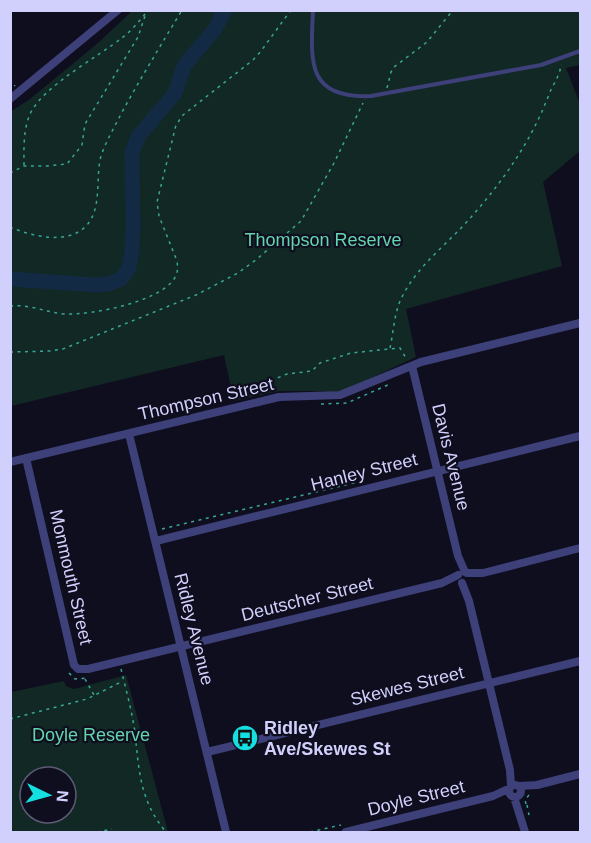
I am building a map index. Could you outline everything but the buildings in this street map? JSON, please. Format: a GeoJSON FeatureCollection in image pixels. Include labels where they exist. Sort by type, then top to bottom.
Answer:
{"type":"FeatureCollection","features":[{"type":"Feature","properties":{"kind":"street"},"geometry":{"type":"LineString","coordinates":[[10,99],[118,10]]}},
{"type":"Feature","properties":{"kind":"street","name":"Thompson Street"},"geometry":{"type":"LineString","coordinates":[[10,462],[129,434],[256,398],[340,395],[412,366],[580,323]]}},
{"type":"Feature","properties":{"kind":"street","name":"Davis Avenue"},"geometry":{"type":"LineString","coordinates":[[412,366],[517,791],[521,817]]}},
{"type":"Feature","properties":{"kind":"street","name":"Ridley Avenue"},"geometry":{"type":"LineString","coordinates":[[129,434],[226,832]]}},
{"type":"Feature","properties":{"kind":"street","name":"Hanley Street"},"geometry":{"type":"LineString","coordinates":[[156,541],[580,436]]}},
{"type":"Feature","properties":{"kind":"street","name":"Monmouth Street"},"geometry":{"type":"LineString","coordinates":[[26,458],[74,664],[78,669],[88,669],[181,647]]}},
{"type":"Feature","properties":{"kind":"street","name":"Deutscher Street"},"geometry":{"type":"LineString","coordinates":[[181,647],[580,548]]}},
{"type":"Feature","properties":{"kind":"street","name":"Skewes Street"},"geometry":{"type":"LineString","coordinates":[[207,752],[580,661]]}},
{"type":"Feature","properties":{"kind":"street","name":"Doyle Street"},"geometry":{"type":"LineString","coordinates":[[345,828],[517,791],[580,774]]}},
{"type":"Feature","properties":{"kind":"street","name":"Davis Avenue"},"geometry":{"type":"LineString","coordinates":[[517,791],[525,832]]}},
{"type":"Feature","properties":{"kind":"lane"},"geometry":{"type":"LineString","coordinates":[[314,10],[312,46],[317,75],[325,86],[336,92],[352,96],[387,93],[541,64],[580,51]]}},
{"type":"Feature","properties":{"kind":"path"},"geometry":{"type":"LineString","coordinates":[[24,166],[25,133],[29,117],[36,104],[63,80],[125,36],[149,10]]}},
{"type":"Feature","properties":{"kind":"path"},"geometry":{"type":"LineString","coordinates":[[10,227],[42,236],[72,234],[84,228],[95,209],[101,158],[106,143],[134,90],[182,10]]}},
{"type":"Feature","properties":{"kind":"path"},"geometry":{"type":"LineString","coordinates":[[10,306],[26,305],[67,314],[116,308],[158,292],[173,281],[178,269],[177,261],[159,216],[157,202],[176,125],[183,115],[257,56],[291,10]]}},
{"type":"Feature","properties":{"kind":"path"},"geometry":{"type":"LineString","coordinates":[[387,93],[388,79],[394,67],[427,42],[453,10]]}},
{"type":"Feature","properties":{"kind":"path"},"geometry":{"type":"LineString","coordinates":[[10,173],[24,166],[67,164],[82,145],[86,124],[138,37],[146,13]]}},
{"type":"Feature","properties":{"kind":"path"},"geometry":{"type":"LineString","coordinates":[[390,348],[396,313],[404,293],[420,270],[464,224],[508,171],[537,125],[552,85],[560,75],[562,58]]}},
{"type":"Feature","properties":{"kind":"path"},"geometry":{"type":"LineString","coordinates":[[10,79],[16,86]]}},
{"type":"Feature","properties":{"kind":"path"},"geometry":{"type":"LineString","coordinates":[[10,352],[63,349],[196,295],[238,273],[301,221],[334,163],[366,96]]}},
{"type":"Feature","properties":{"kind":"path"},"geometry":{"type":"LineString","coordinates":[[256,398],[260,385],[287,374],[312,371],[320,363],[351,353],[400,348],[412,366]]}},
{"type":"Feature","properties":{"kind":"path"},"geometry":{"type":"LineString","coordinates":[[256,398],[265,392]]}},
{"type":"Feature","properties":{"kind":"path"},"geometry":{"type":"LineString","coordinates":[[121,669],[131,711],[144,796],[154,819],[166,832]]}},
{"type":"Feature","properties":{"kind":"path"},"geometry":{"type":"LineString","coordinates":[[85,679],[94,696]]}},
{"type":"Feature","properties":{"kind":"path"},"geometry":{"type":"LineString","coordinates":[[10,719],[94,696],[124,680]]}},
{"type":"Feature","properties":{"kind":"path"},"geometry":{"type":"LineString","coordinates":[[517,791],[529,795],[525,800],[526,804],[520,806]]}},
{"type":"Feature","properties":{"kind":"path"},"geometry":{"type":"LineString","coordinates":[[310,832],[345,828]]}},
{"type":"Feature","properties":{"kind":"path"},"geometry":{"type":"LineString","coordinates":[[97,832],[112,829]]}},
{"type":"Feature","properties":{"kind":"green space","name":"Thompson Reserve"},"geometry":{"type":"Polygon","coordinates":[[[132,11],[580,11],[580,65],[566,68],[580,104],[580,151],[543,182],[562,266],[406,309],[416,357],[343,391],[279,391],[234,401],[224,355],[11,406],[10,112],[30,99],[98,43],[132,11]]]}},
{"type":"Feature","properties":{"kind":"green space","name":"Doyle Reserve"},"geometry":{"type":"Polygon","coordinates":[[[126,675],[168,832],[11,832],[11,692],[64,681],[66,686],[74,689],[126,675]]]}},
{"type":"Feature","properties":{"kind":"waterway"},"geometry":{"type":"LineString","coordinates":[[10,279],[96,285],[108,284],[121,279],[128,270],[132,252],[132,153],[138,137],[175,93],[184,66],[215,29],[225,10]]}},
{"type":"Feature","properties":{"kind":"place","name":"Ridley Ave/Skewes St"},"geometry":{"type":"Point","coordinates":[245,738]}}]}
